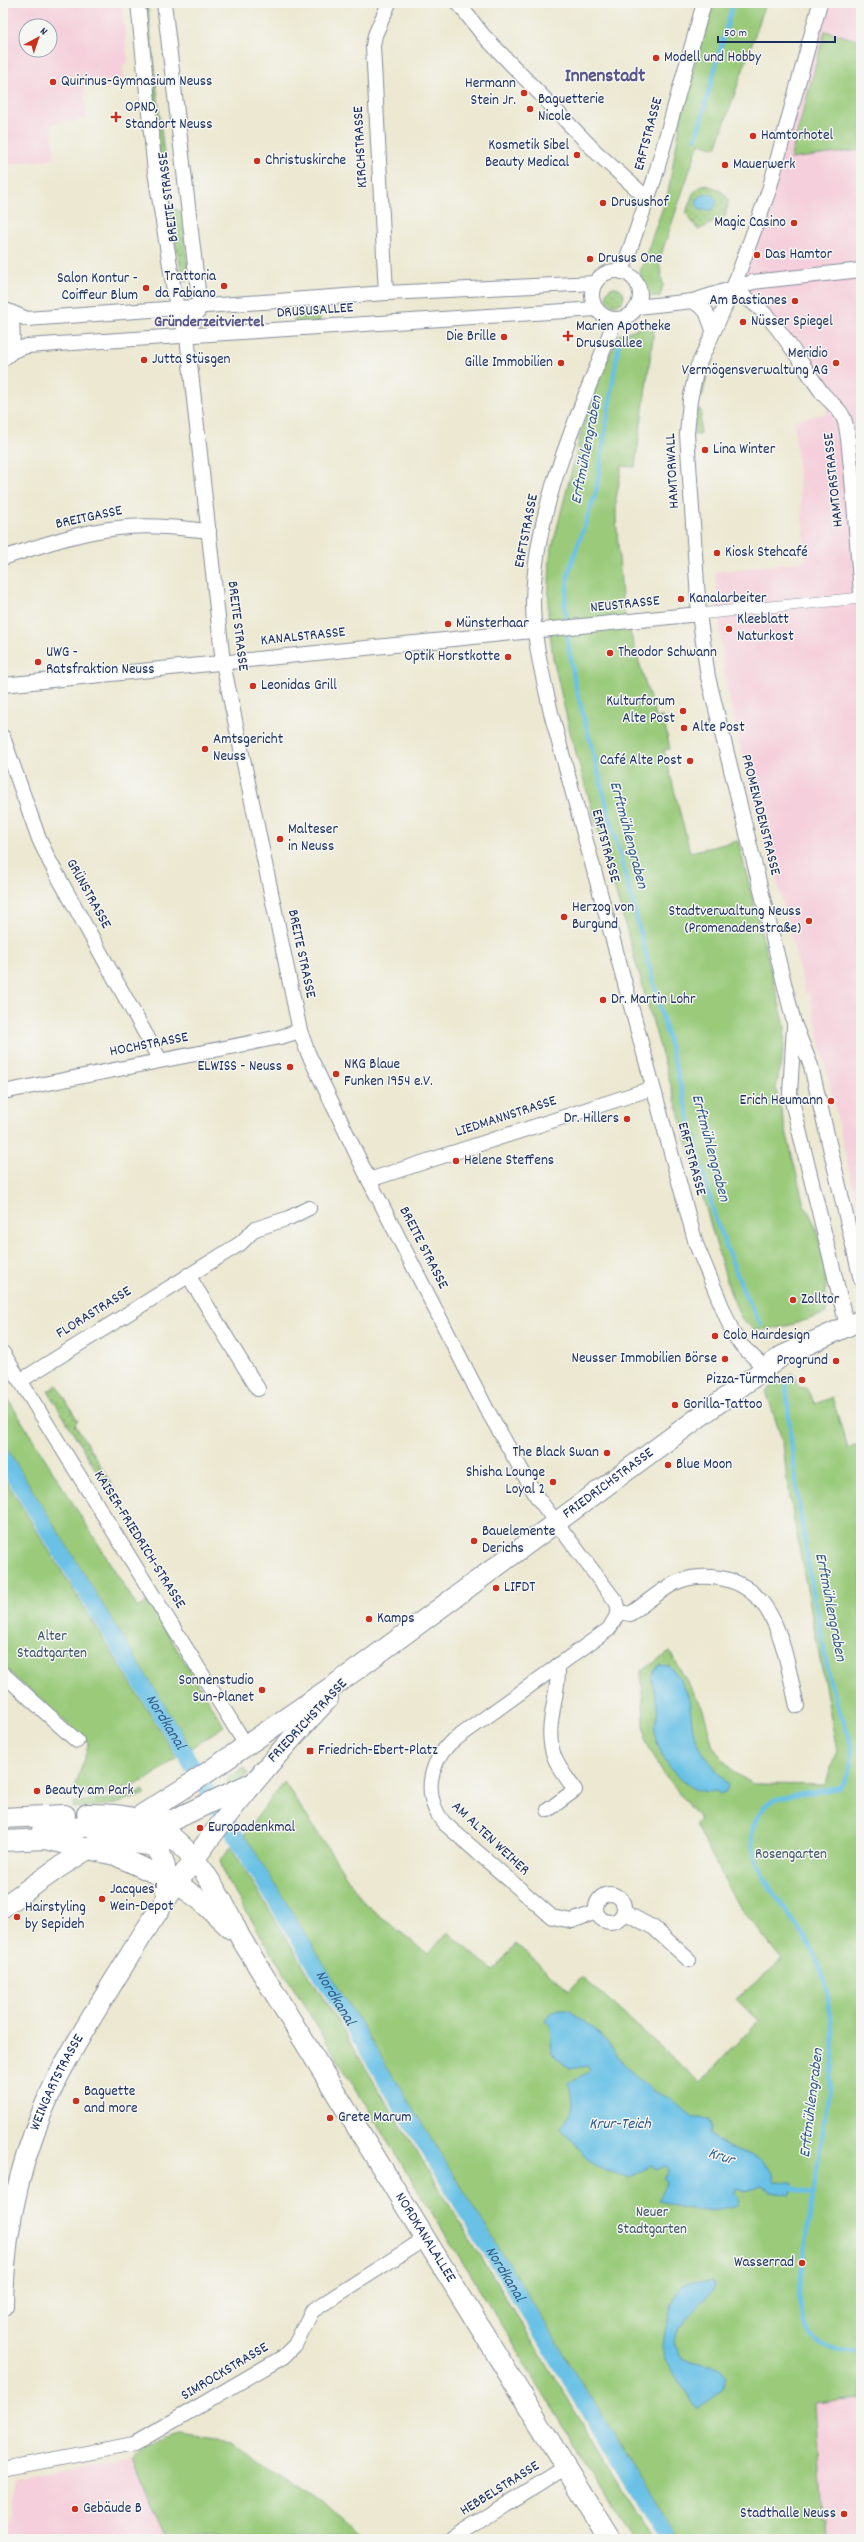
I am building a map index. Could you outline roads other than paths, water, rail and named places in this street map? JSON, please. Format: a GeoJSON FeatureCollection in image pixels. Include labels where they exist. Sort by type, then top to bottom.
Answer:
{"type":"FeatureCollection","features":[{"type":"Feature","properties":{"kind":"main road","name":"FRIEDRICHSTRASSE"},"geometry":{"type":"LineString","coordinates":[[246,1745],[356,1670],[764,1368],[803,1345],[854,1323]]}},
{"type":"Feature","properties":{"kind":"main road","name":"FRIEDRICHSTRASSE"},"geometry":{"type":"LineString","coordinates":[[240,1793],[258,1776],[356,1670]]}},
{"type":"Feature","properties":{"kind":"main road"},"geometry":{"type":"LineString","coordinates":[[3,1907],[90,1848],[139,1822],[193,1790],[225,1760],[243,1757],[246,1745]]}},
{"type":"Feature","properties":{"kind":"main road"},"geometry":{"type":"LineString","coordinates":[[176,1856],[185,1803],[193,1790]]}},
{"type":"Feature","properties":{"kind":"main road"},"geometry":{"type":"LineString","coordinates":[[3,1841],[45,1838],[116,1855],[176,1856],[217,1828],[240,1793],[193,1790],[139,1802],[118,1809],[87,1814]]}},
{"type":"Feature","properties":{"kind":"main road"},"geometry":{"type":"LineString","coordinates":[[3,1818],[110,1814],[139,1822],[176,1856]]}},
{"type":"Feature","properties":{"kind":"main road"},"geometry":{"type":"LineString","coordinates":[[3,1832],[139,1822]]}},
{"type":"Feature","properties":{"kind":"main road"},"geometry":{"type":"LineString","coordinates":[[139,1822],[148,1837],[176,1856]]}},
{"type":"Feature","properties":{"kind":"main road"},"geometry":{"type":"LineString","coordinates":[[90,1848],[128,1842],[176,1856]]}},
{"type":"Feature","properties":{"kind":"main road","name":"NORDKANALALLEE"},"geometry":{"type":"LineString","coordinates":[[176,1856],[199,1899],[240,1937]]}},
{"type":"Feature","properties":{"kind":"main road","name":"NORDKANALALLEE"},"geometry":{"type":"LineString","coordinates":[[176,1856],[214,1889],[240,1937],[610,2539]]}},
{"type":"Feature","properties":{"kind":"main road","name":"WEINGARTSTRASSE"},"geometry":{"type":"LineString","coordinates":[[3,2306],[4,2272],[12,2216],[25,2159],[39,2121],[70,2054],[159,1906],[176,1856]]}},
{"type":"Feature","properties":{"kind":"street","name":"BREITE STRASSE"},"geometry":{"type":"LineString","coordinates":[[138,3],[155,172],[177,309],[187,336],[223,663],[300,1031],[308,1052],[369,1180],[486,1408],[537,1497],[556,1522]]}},
{"type":"Feature","properties":{"kind":"street","name":"BREITE STRASSE"},"geometry":{"type":"LineString","coordinates":[[164,3],[200,307]]}},
{"type":"Feature","properties":{"kind":"street","name":"KIRCHSTRASSE"},"geometry":{"type":"LineString","coordinates":[[386,293],[373,46],[375,36],[389,3]]}},
{"type":"Feature","properties":{"kind":"street"},"geometry":{"type":"LineString","coordinates":[[458,3],[483,36],[597,153],[648,199]]}},
{"type":"Feature","properties":{"kind":"street","name":"ERFTSTRASSE"},"geometry":{"type":"LineString","coordinates":[[622,272],[648,199],[704,3]]}},
{"type":"Feature","properties":{"kind":"street","name":"HAMTORWALL"},"geometry":{"type":"LineString","coordinates":[[700,614],[687,434],[693,383],[702,354],[732,291],[769,190],[820,3]]}},
{"type":"Feature","properties":{"kind":"street"},"geometry":{"type":"LineString","coordinates":[[637,307],[693,301],[732,291],[753,282],[861,270]]}},
{"type":"Feature","properties":{"kind":"street"},"geometry":{"type":"LineString","coordinates":[[622,272],[634,280],[638,286],[639,300],[637,307],[628,316],[615,320],[601,315],[596,309],[591,296],[595,283],[607,273],[622,272]]}},
{"type":"Feature","properties":{"kind":"street","name":"DRUSUSALLEE"},"geometry":{"type":"LineString","coordinates":[[595,283],[386,293],[27,319],[8,312],[8,355],[27,346],[596,309]]}},
{"type":"Feature","properties":{"kind":"street","name":"HAMTORSTRASSE"},"geometry":{"type":"LineString","coordinates":[[732,291],[742,294],[758,306],[801,359],[823,393],[842,414],[846,430],[854,495],[861,592]]}},
{"type":"Feature","properties":{"kind":"street"},"geometry":{"type":"LineString","coordinates":[[693,301],[706,311],[713,330]]}},
{"type":"Feature","properties":{"kind":"street"},"geometry":{"type":"LineString","coordinates":[[187,336],[200,307]]}},
{"type":"Feature","properties":{"kind":"street","name":"ERFTSTRASSE"},"geometry":{"type":"LineString","coordinates":[[615,320],[563,456],[551,494],[535,575],[535,630],[551,713],[696,1244],[716,1296],[737,1339],[764,1368]]}},
{"type":"Feature","properties":{"kind":"street","name":"BREITGASSE"},"geometry":{"type":"LineString","coordinates":[[3,558],[85,534],[112,528],[162,526],[209,531]]}},
{"type":"Feature","properties":{"kind":"street","name":"NEUSTRASSE"},"geometry":{"type":"LineString","coordinates":[[535,630],[861,598]]}},
{"type":"Feature","properties":{"kind":"street","name":"PROMENADENSTRASSE"},"geometry":{"type":"LineString","coordinates":[[700,614],[708,677],[794,1023],[811,1066],[861,1280]]}},
{"type":"Feature","properties":{"kind":"street","name":"KANALSTRASSE"},"geometry":{"type":"LineString","coordinates":[[3,685],[535,630]]}},
{"type":"Feature","properties":{"kind":"street","name":"GRÜNSTRASSE"},"geometry":{"type":"LineString","coordinates":[[3,737],[40,840],[50,862],[160,1060]]}},
{"type":"Feature","properties":{"kind":"street","name":"PROMENADENSTRASSE"},"geometry":{"type":"LineString","coordinates":[[794,1023],[790,1094],[854,1323]]}},
{"type":"Feature","properties":{"kind":"street","name":"HOCHSTRASSE"},"geometry":{"type":"LineString","coordinates":[[3,1092],[280,1037],[300,1031]]}},
{"type":"Feature","properties":{"kind":"street","name":"LIEDMANNSTRASSE"},"geometry":{"type":"LineString","coordinates":[[369,1180],[654,1088]]}},
{"type":"Feature","properties":{"kind":"street","name":"FLORASTRASSE"},"geometry":{"type":"LineString","coordinates":[[20,1381],[241,1243],[255,1229],[290,1218],[309,1208]]}},
{"type":"Feature","properties":{"kind":"street"},"geometry":{"type":"LineString","coordinates":[[188,1276],[258,1389]]}},
{"type":"Feature","properties":{"kind":"street","name":"KAISER-FRIEDRICH-STRASSE"},"geometry":{"type":"LineString","coordinates":[[3,1353],[246,1745]]}},
{"type":"Feature","properties":{"kind":"street"},"geometry":{"type":"LineString","coordinates":[[556,1522],[617,1603],[619,1612],[630,1614],[674,1583],[689,1578],[705,1576],[722,1578],[745,1587],[760,1599],[772,1614],[779,1632],[797,1706]]}},
{"type":"Feature","properties":{"kind":"street","name":"AM ALTEN WEIHER"},"geometry":{"type":"LineString","coordinates":[[596,1912],[572,1921],[552,1917],[444,1823],[435,1810],[431,1794],[432,1771],[439,1755],[450,1743],[609,1629],[619,1612]]}},
{"type":"Feature","properties":{"kind":"street"},"geometry":{"type":"LineString","coordinates":[[548,1810],[575,1790],[556,1762],[551,1747],[550,1730],[558,1689],[558,1665]]}},
{"type":"Feature","properties":{"kind":"street"},"geometry":{"type":"LineString","coordinates":[[3,1674],[77,1741]]}},
{"type":"Feature","properties":{"kind":"street"},"geometry":{"type":"LineString","coordinates":[[608,1894],[615,1895],[622,1901],[624,1912],[620,1918],[614,1922],[606,1922],[596,1912],[598,1902],[608,1894]]}},
{"type":"Feature","properties":{"kind":"street"},"geometry":{"type":"LineString","coordinates":[[624,1912],[654,1928],[690,1960]]}},
{"type":"Feature","properties":{"kind":"street","name":"SIMROCKSTRASSE"},"geometry":{"type":"LineString","coordinates":[[3,2470],[134,2444],[160,2431],[283,2357],[295,2345],[312,2311],[426,2238]]}},
{"type":"Feature","properties":{"kind":"street","name":"HEBBELSTRASSE"},"geometry":{"type":"LineString","coordinates":[[451,2539],[566,2467]]}},
{"type":"Feature","properties":{"kind":"water"},"geometry":{"type":"Polygon","coordinates":[[[705,194],[711,194],[717,200],[715,207],[711,210],[700,210],[696,203],[697,199],[705,194]]]}},
{"type":"Feature","properties":{"kind":"water"},"geometry":{"type":"Polygon","coordinates":[[[659,1665],[669,1666],[680,1678],[689,1698],[693,1731],[703,1753],[728,1785],[726,1791],[720,1794],[716,1791],[705,1791],[694,1788],[684,1782],[667,1763],[661,1752],[656,1741],[654,1729],[657,1719],[657,1708],[651,1676],[659,1665]]]}},
{"type":"Feature","properties":{"kind":"water","name":"Krur-Teich"},"geometry":{"type":"Polygon","coordinates":[[[558,2009],[569,2009],[605,2039],[627,2068],[653,2091],[672,2099],[693,2118],[704,2118],[710,2121],[712,2127],[709,2134],[718,2142],[748,2154],[762,2162],[768,2167],[774,2182],[793,2183],[790,2194],[771,2191],[761,2186],[747,2191],[736,2188],[735,2192],[740,2200],[738,2205],[727,2208],[707,2210],[688,2209],[658,2200],[667,2181],[664,2178],[669,2170],[666,2166],[656,2170],[651,2166],[629,2177],[604,2169],[589,2160],[561,2127],[571,2112],[573,2102],[568,2085],[591,2070],[588,2066],[569,2069],[552,2053],[550,2027],[545,2021],[550,2014],[558,2009]]]}},
{"type":"Feature","properties":{"kind":"water"},"geometry":{"type":"Polygon","coordinates":[[[713,2282],[715,2286],[713,2290],[679,2329],[674,2344],[679,2355],[683,2359],[718,2367],[726,2378],[722,2390],[697,2409],[665,2360],[665,2333],[673,2301],[681,2286],[687,2283],[713,2282]]]}},
{"type":"Feature","properties":{"kind":"waterway","name":"Erftmühlengraben"},"geometry":{"type":"LineString","coordinates":[[696,138],[733,3]]}},
{"type":"Feature","properties":{"kind":"waterway","name":"Erftmühlengraben"},"geometry":{"type":"LineString","coordinates":[[619,342],[596,492],[569,571],[565,603],[568,642],[575,684],[716,1221],[746,1297],[761,1324]]}},
{"type":"Feature","properties":{"kind":"waterway","name":"Erftmühlengraben"},"geometry":{"type":"LineString","coordinates":[[786,1380],[794,1469],[829,1679],[848,1733],[852,1754],[851,1764],[840,1787],[773,1801],[767,1805],[755,1822],[752,1840],[756,1860],[765,1880],[804,1936],[819,1964],[827,1992],[831,2021],[833,2064],[798,2295],[804,2321],[815,2340],[823,2346],[833,2350],[861,2350]]}},
{"type":"Feature","properties":{"kind":"waterway","name":"Nordkanal"},"geometry":{"type":"LineString","coordinates":[[3,1458],[668,2539]]}},
{"type":"Feature","properties":{"kind":"waterway","name":"Krur"},"geometry":{"type":"LineString","coordinates":[[785,2186],[814,2194]]}},
{"type":"Feature","properties":{"kind":"place","name":"Modell und Hobby"},"geometry":{"type":"Point","coordinates":[656,58]}},
{"type":"Feature","properties":{"kind":"place","name":"Quirinus-Gymnasium Neuss"},"geometry":{"type":"Point","coordinates":[53,82]}},
{"type":"Feature","properties":{"kind":"place","name":"Hermann Stein Jr."},"geometry":{"type":"Point","coordinates":[524,93]}},
{"type":"Feature","properties":{"kind":"place","name":"Baguetterie Nicole"},"geometry":{"type":"Point","coordinates":[530,109]}},
{"type":"Feature","properties":{"kind":"place","name":"OPND, Standort Neuss"},"geometry":{"type":"Point","coordinates":[116,117]}},
{"type":"Feature","properties":{"kind":"place","name":"Hamtorhotel"},"geometry":{"type":"Point","coordinates":[753,136]}},
{"type":"Feature","properties":{"kind":"place","name":"Kosmetik Sibel Beauty Medical"},"geometry":{"type":"Point","coordinates":[577,155]}},
{"type":"Feature","properties":{"kind":"place","name":"Christuskirche"},"geometry":{"type":"Point","coordinates":[257,161]}},
{"type":"Feature","properties":{"kind":"place","name":"Mauerwerk"},"geometry":{"type":"Point","coordinates":[725,165]}},
{"type":"Feature","properties":{"kind":"place","name":"Drusushof"},"geometry":{"type":"Point","coordinates":[603,203]}},
{"type":"Feature","properties":{"kind":"place","name":"Magic Casino"},"geometry":{"type":"Point","coordinates":[794,223]}},
{"type":"Feature","properties":{"kind":"place","name":"Das Hamtor"},"geometry":{"type":"Point","coordinates":[757,255]}},
{"type":"Feature","properties":{"kind":"place","name":"Drusus One"},"geometry":{"type":"Point","coordinates":[590,259]}},
{"type":"Feature","properties":{"kind":"place","name":"Trattoria da Fabiano"},"geometry":{"type":"Point","coordinates":[224,286]}},
{"type":"Feature","properties":{"kind":"place","name":"Salon Kontur - Coiffeur Blum"},"geometry":{"type":"Point","coordinates":[146,288]}},
{"type":"Feature","properties":{"kind":"place","name":"Am Bastianes"},"geometry":{"type":"Point","coordinates":[795,301]}},
{"type":"Feature","properties":{"kind":"place","name":"Nüsser Spiegel"},"geometry":{"type":"Point","coordinates":[743,322]}},
{"type":"Feature","properties":{"kind":"place","name":"Marien Apotheke Drususallee"},"geometry":{"type":"Point","coordinates":[568,336]}},
{"type":"Feature","properties":{"kind":"place","name":"Die Brille"},"geometry":{"type":"Point","coordinates":[504,337]}},
{"type":"Feature","properties":{"kind":"place","name":"Jutta Stüsgen"},"geometry":{"type":"Point","coordinates":[144,360]}},
{"type":"Feature","properties":{"kind":"place","name":"Gille Immobilien"},"geometry":{"type":"Point","coordinates":[561,363]}},
{"type":"Feature","properties":{"kind":"place","name":"Meridio Vermögensverwaltung AG"},"geometry":{"type":"Point","coordinates":[836,363]}},
{"type":"Feature","properties":{"kind":"place","name":"Lina Winter"},"geometry":{"type":"Point","coordinates":[705,450]}},
{"type":"Feature","properties":{"kind":"place","name":"Kiosk Stehcafé"},"geometry":{"type":"Point","coordinates":[717,553]}},
{"type":"Feature","properties":{"kind":"place","name":"Kanalarbeiter"},"geometry":{"type":"Point","coordinates":[681,599]}},
{"type":"Feature","properties":{"kind":"place","name":"Münsterhaar"},"geometry":{"type":"Point","coordinates":[448,624]}},
{"type":"Feature","properties":{"kind":"place","name":"Kleeblatt Naturkost"},"geometry":{"type":"Point","coordinates":[729,629]}},
{"type":"Feature","properties":{"kind":"place","name":"Theodor Schwann"},"geometry":{"type":"Point","coordinates":[610,653]}},
{"type":"Feature","properties":{"kind":"place","name":"Optik Horstkotte"},"geometry":{"type":"Point","coordinates":[508,657]}},
{"type":"Feature","properties":{"kind":"place","name":"UWG - Ratsfraktion Neuss"},"geometry":{"type":"Point","coordinates":[38,662]}},
{"type":"Feature","properties":{"kind":"place","name":"Leonidas Grill"},"geometry":{"type":"Point","coordinates":[253,686]}},
{"type":"Feature","properties":{"kind":"place","name":"Kulturforum Alte Post"},"geometry":{"type":"Point","coordinates":[683,711]}},
{"type":"Feature","properties":{"kind":"place","name":"Alte Post"},"geometry":{"type":"Point","coordinates":[684,728]}},
{"type":"Feature","properties":{"kind":"place","name":"Amtsgericht Neuss"},"geometry":{"type":"Point","coordinates":[205,749]}},
{"type":"Feature","properties":{"kind":"place","name":"Café Alte Post"},"geometry":{"type":"Point","coordinates":[690,761]}},
{"type":"Feature","properties":{"kind":"place","name":"Malteser in Neuss"},"geometry":{"type":"Point","coordinates":[280,839]}},
{"type":"Feature","properties":{"kind":"place","name":"Herzog von Burgund"},"geometry":{"type":"Point","coordinates":[564,917]}},
{"type":"Feature","properties":{"kind":"place","name":"Stadtverwaltung Neuss (Promenadenstraße)"},"geometry":{"type":"Point","coordinates":[809,921]}},
{"type":"Feature","properties":{"kind":"place","name":"Dr. Martin Lohr"},"geometry":{"type":"Point","coordinates":[603,1000]}},
{"type":"Feature","properties":{"kind":"place","name":"ELWISS - Neuss"},"geometry":{"type":"Point","coordinates":[290,1067]}},
{"type":"Feature","properties":{"kind":"place","name":"NKG Blaue Funken 1954 e.V."},"geometry":{"type":"Point","coordinates":[336,1074]}},
{"type":"Feature","properties":{"kind":"place","name":"Erich Heumann"},"geometry":{"type":"Point","coordinates":[831,1101]}},
{"type":"Feature","properties":{"kind":"place","name":"Dr. Hillers"},"geometry":{"type":"Point","coordinates":[627,1119]}},
{"type":"Feature","properties":{"kind":"place","name":"Helene Steffens"},"geometry":{"type":"Point","coordinates":[456,1161]}},
{"type":"Feature","properties":{"kind":"place","name":"Zolltor"},"geometry":{"type":"Point","coordinates":[793,1300]}},
{"type":"Feature","properties":{"kind":"place","name":"Colo Hairdesign"},"geometry":{"type":"Point","coordinates":[715,1336]}},
{"type":"Feature","properties":{"kind":"place","name":"Neusser Immobilien Börse"},"geometry":{"type":"Point","coordinates":[725,1359]}},
{"type":"Feature","properties":{"kind":"place","name":"Progrund"},"geometry":{"type":"Point","coordinates":[836,1361]}},
{"type":"Feature","properties":{"kind":"place","name":"Pizza-Türmchen"},"geometry":{"type":"Point","coordinates":[802,1380]}},
{"type":"Feature","properties":{"kind":"place","name":"Gorilla-Tattoo"},"geometry":{"type":"Point","coordinates":[675,1405]}},
{"type":"Feature","properties":{"kind":"place","name":"The Black Swan"},"geometry":{"type":"Point","coordinates":[607,1453]}},
{"type":"Feature","properties":{"kind":"place","name":"Blue Moon"},"geometry":{"type":"Point","coordinates":[668,1465]}},
{"type":"Feature","properties":{"kind":"place","name":"Shisha Lounge Loyal 2"},"geometry":{"type":"Point","coordinates":[553,1482]}},
{"type":"Feature","properties":{"kind":"place","name":"Bauelemente Derichs"},"geometry":{"type":"Point","coordinates":[474,1541]}},
{"type":"Feature","properties":{"kind":"place","name":"LIFDT"},"geometry":{"type":"Point","coordinates":[496,1588]}},
{"type":"Feature","properties":{"kind":"place","name":"Kamps"},"geometry":{"type":"Point","coordinates":[369,1619]}},
{"type":"Feature","properties":{"kind":"place","name":"Sonnenstudio Sun-Planet"},"geometry":{"type":"Point","coordinates":[262,1690]}},
{"type":"Feature","properties":{"kind":"place","name":"Friedrich-Ebert-Platz"},"geometry":{"type":"Point","coordinates":[310,1751]}},
{"type":"Feature","properties":{"kind":"place","name":"Beauty am Park"},"geometry":{"type":"Point","coordinates":[37,1791]}},
{"type":"Feature","properties":{"kind":"place","name":"Europadenkmal"},"geometry":{"type":"Point","coordinates":[200,1828]}},
{"type":"Feature","properties":{"kind":"place","name":"Jacques' Wein-Depot"},"geometry":{"type":"Point","coordinates":[102,1899]}},
{"type":"Feature","properties":{"kind":"place","name":"Hairstyling by Sepideh"},"geometry":{"type":"Point","coordinates":[17,1917]}},
{"type":"Feature","properties":{"kind":"place","name":"Baguette and more"},"geometry":{"type":"Point","coordinates":[76,2101]}},
{"type":"Feature","properties":{"kind":"place","name":"Grete Marum"},"geometry":{"type":"Point","coordinates":[330,2118]}},
{"type":"Feature","properties":{"kind":"place","name":"Wasserrad"},"geometry":{"type":"Point","coordinates":[802,2263]}},
{"type":"Feature","properties":{"kind":"place","name":"Gebäude B"},"geometry":{"type":"Point","coordinates":[75,2509]}},
{"type":"Feature","properties":{"kind":"place","name":"Stadthalle Neuss"},"geometry":{"type":"Point","coordinates":[844,2514]}},
{"type":"Feature","properties":{"kind":"district","name":"Innenstadt"},"geometry":{"type":"Point","coordinates":[605,77]}},
{"type":"Feature","properties":{"kind":"district","name":"Gründerzeitviertel"},"geometry":{"type":"Point","coordinates":[209,322]}},
{"type":"Feature","properties":{"kind":"park label","name":"Alter Stadtgarten"},"geometry":{"type":"Point","coordinates":[52,1646]}},
{"type":"Feature","properties":{"kind":"park label","name":"Rosengarten"},"geometry":{"type":"Point","coordinates":[791,1855]}},
{"type":"Feature","properties":{"kind":"park label","name":"Neuer Stadtgarten"},"geometry":{"type":"Point","coordinates":[652,2222]}}]}
